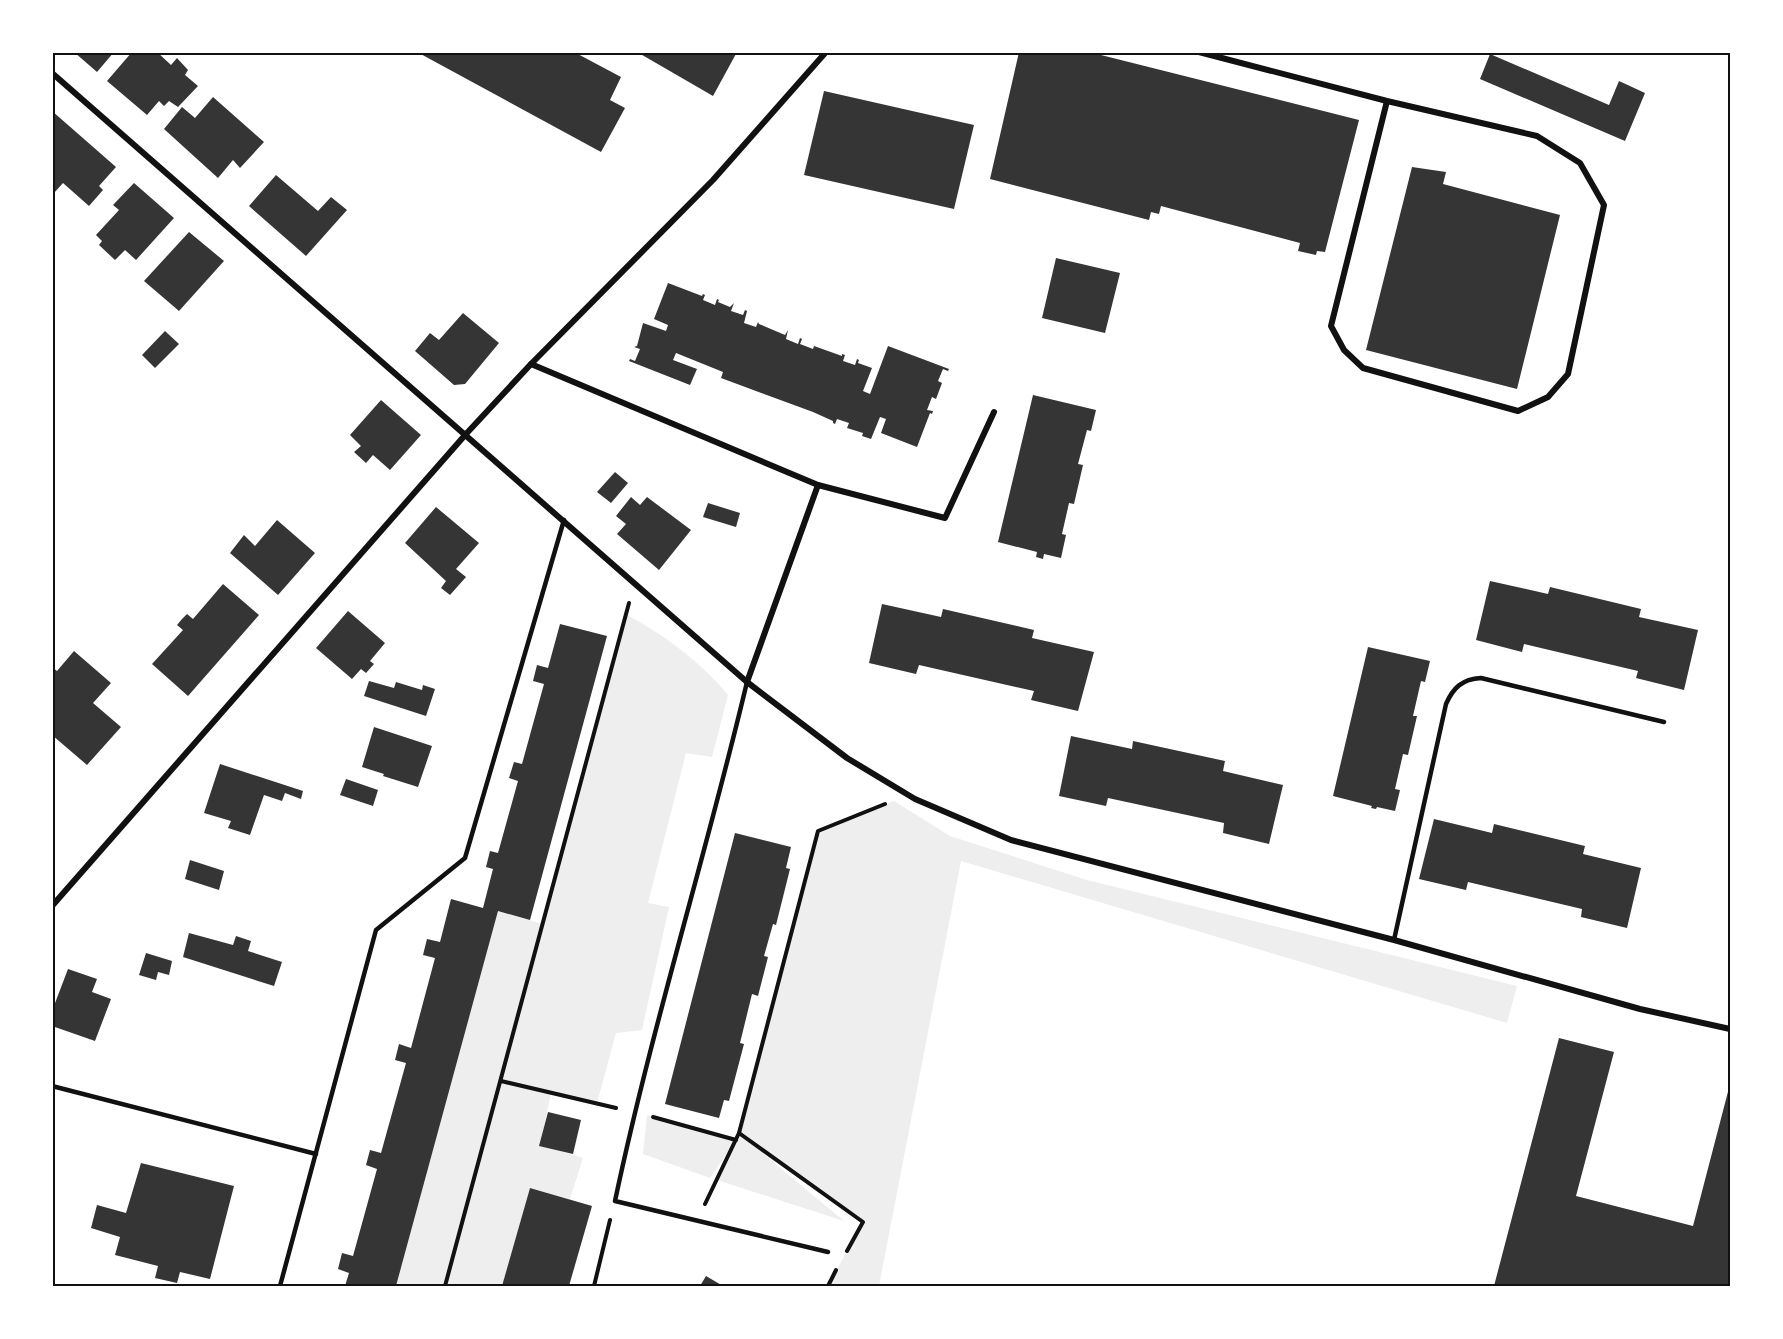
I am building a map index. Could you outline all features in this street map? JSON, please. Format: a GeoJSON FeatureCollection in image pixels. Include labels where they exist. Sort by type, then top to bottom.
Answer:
{"type":"FeatureCollection","features":[{"type":"Feature","properties":{"kind":"street"},"geometry":{"type":"LineString","coordinates":[[52,906],[466,434],[531,364],[713,180],[826,52]]}},
{"type":"Feature","properties":{"kind":"street"},"geometry":{"type":"LineString","coordinates":[[1199,52],[1387,101],[1537,136],[1580,163],[1604,205],[1569,374],[1548,397],[1518,411],[1363,368],[1344,350],[1331,326],[1387,101]]}},
{"type":"Feature","properties":{"kind":"street"},"geometry":{"type":"LineString","coordinates":[[52,73],[747,682],[847,758],[908,795],[1011,840],[1394,940],[1640,1009],[1731,1029]]}},
{"type":"Feature","properties":{"kind":"street"},"geometry":{"type":"LineString","coordinates":[[531,364],[818,485],[945,518],[994,412]]}},
{"type":"Feature","properties":{"kind":"street"},"geometry":{"type":"LineString","coordinates":[[747,682],[818,485]]}},
{"type":"Feature","properties":{"kind":"lane"},"geometry":{"type":"LineString","coordinates":[[280,1287],[376,930],[465,858],[564,520]]}},
{"type":"Feature","properties":{"kind":"lane"},"geometry":{"type":"LineString","coordinates":[[1394,940],[1446,704],[1451,692],[1460,683],[1471,678],[1480,678],[1665,722]]}},
{"type":"Feature","properties":{"kind":"lane"},"geometry":{"type":"LineString","coordinates":[[747,682],[729,759],[634,1112],[615,1201],[828,1252]]}},
{"type":"Feature","properties":{"kind":"lane"},"geometry":{"type":"LineString","coordinates":[[52,1086],[316,1154]]}},
{"type":"Feature","properties":{"kind":"path"},"geometry":{"type":"LineString","coordinates":[[445,1287],[628,605],[636,583]]}},
{"type":"Feature","properties":{"kind":"path"},"geometry":{"type":"LineString","coordinates":[[697,1221],[739,1133],[818,831],[908,795]]}},
{"type":"Feature","properties":{"kind":"path"},"geometry":{"type":"LineString","coordinates":[[501,1081],[634,1112],[736,1140]]}},
{"type":"Feature","properties":{"kind":"path"},"geometry":{"type":"LineString","coordinates":[[739,1133],[863,1222],[843,1259]]}},
{"type":"Feature","properties":{"kind":"path"},"geometry":{"type":"LineString","coordinates":[[594,1287],[615,1201]]}},
{"type":"Feature","properties":{"kind":"path"},"geometry":{"type":"LineString","coordinates":[[828,1287],[838,1268]]}},
{"type":"Feature","properties":{"kind":"path"},"geometry":{"type":"LineString","coordinates":[[115,1287],[123,1287]]}},
{"type":"Feature","properties":{"kind":"shaded area"},"geometry":{"type":"Polygon","coordinates":[[[626,614],[681,650],[728,695],[712,757],[686,753],[648,903],[669,907],[642,1030],[616,1033],[597,1103],[551,1093],[540,1145],[583,1158],[570,1199],[530,1188],[502,1286],[396,1286],[498,911],[543,924],[626,614]]]}},
{"type":"Feature","properties":{"kind":"shaded area"},"geometry":{"type":"Polygon","coordinates":[[[894,801],[950,836],[1087,880],[1517,986],[1507,1023],[961,861],[879,1286],[828,1286],[863,1222],[748,1141],[844,1221],[717,1180],[734,1143],[710,1178],[643,1154],[647,1115],[736,1139],[818,831],[894,801]]]}},
{"type":"Feature","properties":{"kind":"building"},"geometry":{"type":"Polygon","coordinates":[[[74,52],[114,52],[97,72],[74,52]]]}},
{"type":"Feature","properties":{"kind":"building"},"geometry":{"type":"Polygon","coordinates":[[[132,52],[157,52],[171,65],[177,58],[188,70],[185,75],[198,86],[178,107],[169,101],[164,106],[159,101],[147,115],[107,81],[132,52]]]}},
{"type":"Feature","properties":{"kind":"building"},"geometry":{"type":"Polygon","coordinates":[[[417,52],[574,52],[621,77],[610,100],[625,108],[601,152],[417,52]]]}},
{"type":"Feature","properties":{"kind":"building"},"geometry":{"type":"Polygon","coordinates":[[[637,52],[737,52],[713,96],[637,52]]]}},
{"type":"Feature","properties":{"kind":"building"},"geometry":{"type":"Polygon","coordinates":[[[1019,52],[1089,52],[1359,120],[1325,252],[1317,251],[1316,255],[1298,251],[1300,243],[1161,206],[1159,214],[1151,212],[1149,220],[990,179],[1019,52]]]}},
{"type":"Feature","properties":{"kind":"building"},"geometry":{"type":"Polygon","coordinates":[[[1490,54],[1609,105],[1619,81],[1645,93],[1625,141],[1480,79],[1490,54]]]}},
{"type":"Feature","properties":{"kind":"building"},"geometry":{"type":"Polygon","coordinates":[[[824,91],[974,125],[954,209],[804,175],[824,91]]]}},
{"type":"Feature","properties":{"kind":"building"},"geometry":{"type":"Polygon","coordinates":[[[213,97],[264,142],[240,168],[233,160],[218,178],[164,129],[182,107],[195,118],[213,97]]]}},
{"type":"Feature","properties":{"kind":"building"},"geometry":{"type":"Polygon","coordinates":[[[52,111],[116,167],[99,186],[103,190],[89,206],[63,183],[54,193],[52,192],[52,111]]]}},
{"type":"Feature","properties":{"kind":"building"},"geometry":{"type":"Polygon","coordinates":[[[1412,167],[1446,172],[1443,184],[1560,215],[1517,389],[1366,350],[1412,167]]]}},
{"type":"Feature","properties":{"kind":"building"},"geometry":{"type":"Polygon","coordinates":[[[276,175],[318,211],[331,197],[347,210],[306,256],[249,206],[276,175]]]}},
{"type":"Feature","properties":{"kind":"building"},"geometry":{"type":"Polygon","coordinates":[[[134,183],[174,218],[136,260],[125,250],[115,260],[99,245],[102,241],[96,235],[119,210],[113,205],[134,183]]]}},
{"type":"Feature","properties":{"kind":"building"},"geometry":{"type":"Polygon","coordinates":[[[189,232],[224,261],[179,311],[144,281],[189,232]]]}},
{"type":"Feature","properties":{"kind":"building"},"geometry":{"type":"Polygon","coordinates":[[[1056,258],[1120,273],[1105,333],[1042,318],[1056,258]]]}},
{"type":"Feature","properties":{"kind":"building"},"geometry":{"type":"Polygon","coordinates":[[[668,283],[702,296],[703,294],[705,295],[703,300],[715,305],[717,299],[718,302],[730,307],[734,303],[731,311],[743,315],[745,310],[747,311],[744,323],[756,327],[758,322],[785,335],[788,330],[786,339],[798,344],[800,338],[802,339],[800,344],[845,355],[843,361],[855,365],[857,359],[859,360],[858,363],[872,368],[863,391],[870,394],[888,346],[949,369],[948,371],[943,369],[938,381],[942,383],[936,399],[932,397],[927,410],[933,411],[932,414],[930,413],[917,447],[881,433],[886,419],[880,417],[871,439],[862,436],[863,433],[847,428],[849,423],[837,419],[835,424],[813,412],[721,378],[723,372],[676,353],[673,360],[697,369],[690,385],[629,361],[630,359],[635,361],[640,349],[634,347],[637,346],[643,323],[666,331],[668,325],[654,319],[668,283]]]}},
{"type":"Feature","properties":{"kind":"building"},"geometry":{"type":"Polygon","coordinates":[[[463,313],[499,343],[465,384],[454,385],[415,351],[430,333],[439,340],[463,313]]]}},
{"type":"Feature","properties":{"kind":"building"},"geometry":{"type":"Polygon","coordinates":[[[165,331],[179,344],[155,368],[142,355],[165,331]]]}},
{"type":"Feature","properties":{"kind":"building"},"geometry":{"type":"Polygon","coordinates":[[[1033,395],[1096,410],[1091,431],[1087,430],[1078,464],[1083,465],[1074,504],[1069,503],[1062,534],[1066,535],[1061,558],[1044,554],[1043,559],[1036,557],[1037,552],[998,542],[1033,395]]]}},
{"type":"Feature","properties":{"kind":"building"},"geometry":{"type":"Polygon","coordinates":[[[381,400],[421,435],[390,470],[373,455],[366,463],[354,452],[361,446],[350,435],[381,400]]]}},
{"type":"Feature","properties":{"kind":"building"},"geometry":{"type":"Polygon","coordinates":[[[615,472],[628,483],[611,503],[597,492],[615,472]]]}},
{"type":"Feature","properties":{"kind":"building"},"geometry":{"type":"Polygon","coordinates":[[[631,497],[640,505],[647,497],[691,530],[659,570],[617,534],[626,524],[616,516],[631,497]]]}},
{"type":"Feature","properties":{"kind":"building"},"geometry":{"type":"Polygon","coordinates":[[[708,503],[740,513],[736,527],[703,517],[708,503]]]}},
{"type":"Feature","properties":{"kind":"building"},"geometry":{"type":"Polygon","coordinates":[[[436,507],[479,543],[456,569],[466,577],[450,595],[441,588],[446,581],[405,543],[436,507]]]}},
{"type":"Feature","properties":{"kind":"building"},"geometry":{"type":"Polygon","coordinates":[[[277,520],[315,553],[278,595],[230,553],[244,535],[255,546],[277,520]]]}},
{"type":"Feature","properties":{"kind":"building"},"geometry":{"type":"Polygon","coordinates":[[[1490,581],[1548,594],[1550,587],[1641,609],[1639,617],[1698,630],[1684,690],[1636,678],[1638,671],[1524,644],[1522,652],[1476,640],[1490,581]]]}},
{"type":"Feature","properties":{"kind":"building"},"geometry":{"type":"Polygon","coordinates":[[[223,584],[259,615],[188,696],[152,664],[183,630],[177,625],[182,619],[187,614],[193,619],[223,584]]]}},
{"type":"Feature","properties":{"kind":"building"},"geometry":{"type":"Polygon","coordinates":[[[882,604],[941,617],[943,609],[1034,630],[1032,638],[1094,652],[1078,711],[1031,700],[1034,691],[919,665],[916,674],[869,663],[882,604]]]}},
{"type":"Feature","properties":{"kind":"building"},"geometry":{"type":"Polygon","coordinates":[[[348,611],[385,643],[370,661],[374,664],[366,673],[361,669],[352,679],[316,648],[348,611]]]}},
{"type":"Feature","properties":{"kind":"building"},"geometry":{"type":"Polygon","coordinates":[[[560,624],[607,636],[530,920],[498,911],[396,1286],[345,1286],[349,1273],[338,1269],[342,1253],[353,1256],[377,1169],[366,1165],[370,1150],[381,1153],[406,1063],[395,1060],[399,1044],[411,1048],[435,958],[423,955],[427,939],[440,942],[451,899],[483,908],[493,869],[486,867],[490,851],[498,853],[518,781],[509,778],[514,762],[522,764],[544,684],[533,681],[537,665],[548,668],[560,624]]]}},
{"type":"Feature","properties":{"kind":"building"},"geometry":{"type":"Polygon","coordinates":[[[1368,647],[1430,661],[1425,682],[1421,681],[1413,716],[1417,716],[1408,755],[1403,754],[1395,789],[1400,790],[1395,811],[1371,808],[1372,806],[1333,796],[1368,647]]]}},
{"type":"Feature","properties":{"kind":"building"},"geometry":{"type":"Polygon","coordinates":[[[74,651],[111,683],[93,703],[121,727],[87,765],[52,735],[52,667],[57,671],[74,651]]]}},
{"type":"Feature","properties":{"kind":"building"},"geometry":{"type":"Polygon","coordinates":[[[369,681],[394,688],[396,682],[422,690],[423,685],[435,689],[426,716],[364,696],[369,681]]]}},
{"type":"Feature","properties":{"kind":"building"},"geometry":{"type":"Polygon","coordinates":[[[374,727],[432,746],[418,787],[362,767],[374,727]]]}},
{"type":"Feature","properties":{"kind":"building"},"geometry":{"type":"Polygon","coordinates":[[[1071,736],[1132,749],[1133,741],[1225,761],[1223,771],[1283,785],[1269,844],[1223,833],[1224,823],[1108,798],[1106,806],[1059,796],[1071,736]]]}},
{"type":"Feature","properties":{"kind":"building"},"geometry":{"type":"Polygon","coordinates":[[[220,764],[303,791],[301,799],[285,793],[282,801],[264,795],[250,835],[228,828],[231,821],[204,813],[220,764]]]}},
{"type":"Feature","properties":{"kind":"building"},"geometry":{"type":"Polygon","coordinates":[[[346,779],[378,790],[373,806],[340,795],[346,779]]]}},
{"type":"Feature","properties":{"kind":"building"},"geometry":{"type":"Polygon","coordinates":[[[1434,819],[1492,833],[1494,824],[1585,846],[1583,854],[1641,868],[1627,928],[1581,917],[1582,909],[1468,882],[1466,890],[1419,879],[1434,819]]]}},
{"type":"Feature","properties":{"kind":"building"},"geometry":{"type":"Polygon","coordinates":[[[735,833],[791,847],[786,868],[790,869],[776,925],[773,924],[764,956],[768,957],[758,996],[752,994],[740,1043],[744,1044],[729,1101],[724,1100],[719,1118],[665,1104],[735,833]]]}},
{"type":"Feature","properties":{"kind":"building"},"geometry":{"type":"Polygon","coordinates":[[[190,860],[224,871],[219,890],[185,879],[190,860]]]}},
{"type":"Feature","properties":{"kind":"building"},"geometry":{"type":"Polygon","coordinates":[[[189,933],[233,945],[236,936],[251,941],[248,951],[282,962],[274,986],[183,957],[189,933]]]}},
{"type":"Feature","properties":{"kind":"building"},"geometry":{"type":"Polygon","coordinates":[[[146,953],[172,961],[169,975],[158,972],[156,980],[139,975],[146,953]]]}},
{"type":"Feature","properties":{"kind":"building"},"geometry":{"type":"Polygon","coordinates":[[[68,969],[97,979],[92,992],[111,999],[95,1041],[52,1026],[52,1011],[68,969]]]}},
{"type":"Feature","properties":{"kind":"building"},"geometry":{"type":"Polygon","coordinates":[[[1559,1038],[1614,1052],[1576,1196],[1693,1226],[1730,1084],[1730,1286],[1494,1286],[1559,1038]]]}},
{"type":"Feature","properties":{"kind":"building"},"geometry":{"type":"Polygon","coordinates":[[[548,1112],[581,1120],[573,1154],[539,1146],[548,1112]]]}},
{"type":"Feature","properties":{"kind":"building"},"geometry":{"type":"Polygon","coordinates":[[[141,1163],[234,1186],[210,1279],[180,1272],[177,1283],[155,1278],[158,1266],[115,1255],[120,1237],[91,1228],[97,1205],[126,1213],[141,1163]]]}},
{"type":"Feature","properties":{"kind":"building"},"geometry":{"type":"Polygon","coordinates":[[[530,1188],[592,1206],[569,1286],[502,1286],[530,1188]]]}},
{"type":"Feature","properties":{"kind":"building"},"geometry":{"type":"Polygon","coordinates":[[[706,1276],[723,1286],[700,1286],[706,1276]]]}}]}
